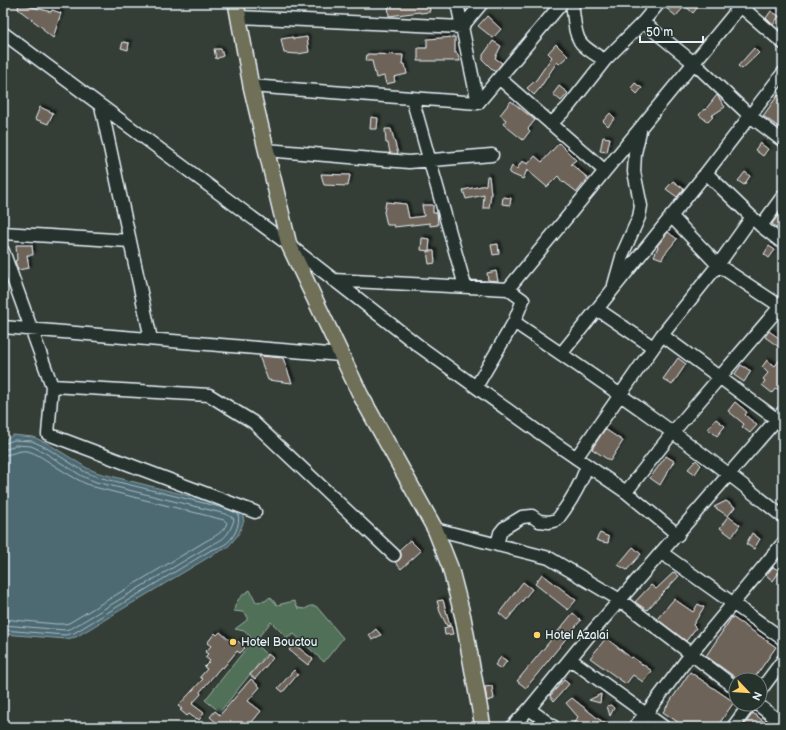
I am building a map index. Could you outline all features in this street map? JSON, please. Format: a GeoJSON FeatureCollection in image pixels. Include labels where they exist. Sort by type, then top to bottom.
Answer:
{"type":"FeatureCollection","features":[{"type":"Feature","properties":{"kind":"main road"},"geometry":{"type":"LineString","coordinates":[[236,10],[251,86],[289,245],[361,396],[436,529],[450,567],[463,617],[483,727]]}},
{"type":"Feature","properties":{"kind":"street"},"geometry":{"type":"LineString","coordinates":[[457,3],[478,103]]}},
{"type":"Feature","properties":{"kind":"street"},"geometry":{"type":"LineString","coordinates":[[462,27],[482,3]]}},
{"type":"Feature","properties":{"kind":"street"},"geometry":{"type":"LineString","coordinates":[[478,103],[562,3]]}},
{"type":"Feature","properties":{"kind":"street"},"geometry":{"type":"LineString","coordinates":[[572,3],[574,29],[578,40],[587,50],[605,60]]}},
{"type":"Feature","properties":{"kind":"street"},"geometry":{"type":"LineString","coordinates":[[551,124],[568,107],[605,60],[643,22],[659,3]]}},
{"type":"Feature","properties":{"kind":"street"},"geometry":{"type":"LineString","coordinates":[[508,289],[694,63],[740,4],[783,43]]}},
{"type":"Feature","properties":{"kind":"street"},"geometry":{"type":"LineString","coordinates":[[236,10],[462,27]]}},
{"type":"Feature","properties":{"kind":"street"},"geometry":{"type":"LineString","coordinates":[[643,22],[694,63],[750,116],[783,141]]}},
{"type":"Feature","properties":{"kind":"street"},"geometry":{"type":"LineString","coordinates":[[3,33],[289,245],[419,346],[587,466],[626,492],[678,535]]}},
{"type":"Feature","properties":{"kind":"street"},"geometry":{"type":"LineString","coordinates":[[561,354],[706,173],[783,73]]}},
{"type":"Feature","properties":{"kind":"street"},"geometry":{"type":"LineString","coordinates":[[499,78],[605,171]]}},
{"type":"Feature","properties":{"kind":"street"},"geometry":{"type":"LineString","coordinates":[[251,86],[478,103]]}},
{"type":"Feature","properties":{"kind":"street"},"geometry":{"type":"LineString","coordinates":[[412,98],[465,286]]}},
{"type":"Feature","properties":{"kind":"street"},"geometry":{"type":"LineString","coordinates":[[101,106],[151,340]]}},
{"type":"Feature","properties":{"kind":"street"},"geometry":{"type":"LineString","coordinates":[[613,288],[623,253],[639,217],[641,206],[634,172],[635,153],[640,128]]}},
{"type":"Feature","properties":{"kind":"street"},"geometry":{"type":"LineString","coordinates":[[266,150],[409,162],[492,155]]}},
{"type":"Feature","properties":{"kind":"street"},"geometry":{"type":"LineString","coordinates":[[706,173],[761,226],[783,243]]}},
{"type":"Feature","properties":{"kind":"street"},"geometry":{"type":"LineString","coordinates":[[761,226],[783,196]]}},
{"type":"Feature","properties":{"kind":"street"},"geometry":{"type":"LineString","coordinates":[[626,492],[673,432],[782,306],[718,265],[671,216]]}},
{"type":"Feature","properties":{"kind":"street"},"geometry":{"type":"LineString","coordinates":[[576,458],[662,335],[718,265],[752,217]]}},
{"type":"Feature","properties":{"kind":"street"},"geometry":{"type":"LineString","coordinates":[[3,233],[130,241]]}},
{"type":"Feature","properties":{"kind":"street"},"geometry":{"type":"LineString","coordinates":[[3,251],[52,386],[48,434],[255,512]]}},
{"type":"Feature","properties":{"kind":"street"},"geometry":{"type":"LineString","coordinates":[[333,280],[508,289],[523,300],[514,322],[476,387]]}},
{"type":"Feature","properties":{"kind":"street"},"geometry":{"type":"LineString","coordinates":[[597,309],[653,348]]}},
{"type":"Feature","properties":{"kind":"street"},"geometry":{"type":"LineString","coordinates":[[514,322],[621,394],[730,474],[783,517]]}},
{"type":"Feature","properties":{"kind":"street"},"geometry":{"type":"LineString","coordinates":[[3,328],[341,355]]}},
{"type":"Feature","properties":{"kind":"street"},"geometry":{"type":"LineString","coordinates":[[512,727],[730,474],[781,419],[719,378],[662,335]]}},
{"type":"Feature","properties":{"kind":"street"},"geometry":{"type":"LineString","coordinates":[[52,386],[209,395],[253,422],[394,555]]}},
{"type":"Feature","properties":{"kind":"street"},"geometry":{"type":"LineString","coordinates":[[497,545],[500,533],[504,528],[522,517],[532,516],[539,521],[549,522],[557,520],[576,493],[587,466]]}},
{"type":"Feature","properties":{"kind":"street"},"geometry":{"type":"LineString","coordinates":[[436,529],[549,558],[620,600],[728,682]]}},
{"type":"Feature","properties":{"kind":"street"},"geometry":{"type":"LineString","coordinates":[[634,727],[646,714],[691,654],[783,544]]}},
{"type":"Feature","properties":{"kind":"street"},"geometry":{"type":"LineString","coordinates":[[662,553],[783,639]]}},
{"type":"Feature","properties":{"kind":"street"},"geometry":{"type":"LineString","coordinates":[[570,659],[664,727]]}},
{"type":"Feature","properties":{"kind":"street"},"geometry":{"type":"LineString","coordinates":[[768,680],[783,660]]}},
{"type":"Feature","properties":{"kind":"street"},"geometry":{"type":"LineString","coordinates":[[529,709],[554,727]]}},
{"type":"Feature","properties":{"kind":"street"},"geometry":{"type":"LineString","coordinates":[[733,727],[744,712]]}},
{"type":"Feature","properties":{"kind":"street"},"geometry":{"type":"LineString","coordinates":[[767,712],[783,724]]}},
{"type":"Feature","properties":{"kind":"green space"},"geometry":{"type":"Polygon","coordinates":[[[250,590],[256,602],[265,601],[270,597],[277,605],[294,601],[298,608],[305,609],[310,606],[316,606],[343,638],[324,662],[294,634],[287,638],[271,622],[255,641],[244,631],[235,629],[247,620],[247,615],[242,612],[234,611],[237,601],[241,596],[250,590]]]}},
{"type":"Feature","properties":{"kind":"green space"},"geometry":{"type":"Polygon","coordinates":[[[252,641],[266,654],[220,712],[205,700],[252,641]]]}},
{"type":"Feature","properties":{"kind":"water"},"geometry":{"type":"Polygon","coordinates":[[[13,435],[33,437],[47,443],[87,468],[99,473],[229,506],[242,512],[244,521],[238,535],[227,548],[214,554],[76,637],[66,639],[3,634],[3,441],[13,435]]]}},
{"type":"Feature","properties":{"kind":"building"},"geometry":{"type":"Polygon","coordinates":[[[19,3],[51,12],[52,10],[61,13],[53,38],[18,9],[19,3]]]}},
{"type":"Feature","properties":{"kind":"building"},"geometry":{"type":"Polygon","coordinates":[[[388,3],[429,3],[430,12],[389,16],[388,3]]]}},
{"type":"Feature","properties":{"kind":"building"},"geometry":{"type":"Polygon","coordinates":[[[670,3],[679,3],[684,7],[676,16],[666,8],[670,3]]]}},
{"type":"Feature","properties":{"kind":"building"},"geometry":{"type":"Polygon","coordinates":[[[682,3],[701,3],[693,13],[682,3]]]}},
{"type":"Feature","properties":{"kind":"building"},"geometry":{"type":"Polygon","coordinates":[[[771,11],[779,16],[773,25],[766,18],[771,11]]]}},
{"type":"Feature","properties":{"kind":"building"},"geometry":{"type":"Polygon","coordinates":[[[487,16],[501,29],[493,38],[478,26],[487,16]]]}},
{"type":"Feature","properties":{"kind":"building"},"geometry":{"type":"Polygon","coordinates":[[[293,37],[293,39],[307,37],[309,52],[298,54],[284,53],[281,39],[293,37]]]}},
{"type":"Feature","properties":{"kind":"building"},"geometry":{"type":"Polygon","coordinates":[[[455,37],[455,53],[457,53],[460,61],[418,61],[418,48],[427,48],[427,39],[455,37]]]}},
{"type":"Feature","properties":{"kind":"building"},"geometry":{"type":"Polygon","coordinates":[[[493,41],[501,46],[495,58],[502,63],[495,72],[483,60],[483,55],[493,41]]]}},
{"type":"Feature","properties":{"kind":"building"},"geometry":{"type":"Polygon","coordinates":[[[123,42],[129,43],[128,50],[121,48],[123,42]]]}},
{"type":"Feature","properties":{"kind":"building"},"geometry":{"type":"Polygon","coordinates":[[[556,44],[568,56],[559,64],[557,62],[534,95],[527,88],[536,80],[552,57],[548,53],[556,44]]]}},
{"type":"Feature","properties":{"kind":"building"},"geometry":{"type":"Polygon","coordinates":[[[754,48],[759,53],[742,69],[738,66],[754,48]]]}},
{"type":"Feature","properties":{"kind":"building"},"geometry":{"type":"Polygon","coordinates":[[[214,49],[221,49],[223,56],[216,59],[214,49]]]}},
{"type":"Feature","properties":{"kind":"building"},"geometry":{"type":"Polygon","coordinates":[[[367,54],[403,55],[402,64],[405,64],[407,74],[394,77],[395,82],[386,84],[384,76],[376,78],[372,61],[366,61],[367,54]]]}},
{"type":"Feature","properties":{"kind":"building"},"geometry":{"type":"Polygon","coordinates":[[[635,83],[642,88],[637,94],[631,88],[635,83]]]}},
{"type":"Feature","properties":{"kind":"building"},"geometry":{"type":"Polygon","coordinates":[[[559,86],[568,93],[561,101],[553,94],[559,86]]]}},
{"type":"Feature","properties":{"kind":"building"},"geometry":{"type":"Polygon","coordinates":[[[717,95],[725,107],[711,116],[713,117],[708,122],[699,115],[717,95]]]}},
{"type":"Feature","properties":{"kind":"building"},"geometry":{"type":"Polygon","coordinates":[[[778,95],[783,98],[783,130],[763,116],[778,95]]]}},
{"type":"Feature","properties":{"kind":"building"},"geometry":{"type":"Polygon","coordinates":[[[511,101],[535,120],[528,129],[530,131],[523,140],[503,124],[506,120],[500,115],[511,101]]]}},
{"type":"Feature","properties":{"kind":"building"},"geometry":{"type":"Polygon","coordinates":[[[40,107],[53,113],[48,124],[35,119],[40,107]]]}},
{"type":"Feature","properties":{"kind":"building"},"geometry":{"type":"Polygon","coordinates":[[[610,113],[615,118],[608,126],[603,121],[610,113]]]}},
{"type":"Feature","properties":{"kind":"building"},"geometry":{"type":"Polygon","coordinates":[[[371,117],[378,118],[377,129],[370,129],[371,117]]]}},
{"type":"Feature","properties":{"kind":"building"},"geometry":{"type":"Polygon","coordinates":[[[385,129],[391,129],[398,154],[390,153],[388,143],[386,143],[385,129]]]}},
{"type":"Feature","properties":{"kind":"building"},"geometry":{"type":"Polygon","coordinates":[[[603,137],[610,138],[607,152],[600,151],[603,137]]]}},
{"type":"Feature","properties":{"kind":"building"},"geometry":{"type":"Polygon","coordinates":[[[559,143],[576,160],[571,164],[588,178],[577,192],[564,182],[563,183],[558,176],[547,187],[527,170],[523,179],[509,173],[512,166],[517,169],[522,161],[528,164],[535,156],[542,162],[559,143]]]}},
{"type":"Feature","properties":{"kind":"building"},"geometry":{"type":"Polygon","coordinates":[[[760,143],[768,149],[763,156],[755,150],[760,143]]]}},
{"type":"Feature","properties":{"kind":"building"},"geometry":{"type":"Polygon","coordinates":[[[745,172],[750,176],[744,185],[738,181],[745,172]]]}},
{"type":"Feature","properties":{"kind":"building"},"geometry":{"type":"Polygon","coordinates":[[[321,174],[350,175],[348,186],[324,185],[321,174]]]}},
{"type":"Feature","properties":{"kind":"building"},"geometry":{"type":"Polygon","coordinates":[[[487,176],[489,176],[491,194],[489,208],[483,208],[484,195],[466,199],[463,190],[486,185],[487,176]]]}},
{"type":"Feature","properties":{"kind":"building"},"geometry":{"type":"Polygon","coordinates":[[[673,181],[684,189],[677,197],[666,189],[673,181]]]}},
{"type":"Feature","properties":{"kind":"building"},"geometry":{"type":"Polygon","coordinates":[[[503,197],[511,198],[510,205],[502,204],[503,197]]]}},
{"type":"Feature","properties":{"kind":"building"},"geometry":{"type":"Polygon","coordinates":[[[386,202],[406,204],[409,218],[424,216],[422,205],[433,205],[433,213],[437,213],[438,225],[430,226],[430,223],[394,227],[394,225],[387,225],[384,212],[386,202]]]}},
{"type":"Feature","properties":{"kind":"building"},"geometry":{"type":"Polygon","coordinates":[[[783,209],[783,232],[772,224],[783,209]]]}},
{"type":"Feature","properties":{"kind":"building"},"geometry":{"type":"Polygon","coordinates":[[[668,232],[677,239],[662,259],[654,256],[658,247],[657,246],[668,232]]]}},
{"type":"Feature","properties":{"kind":"building"},"geometry":{"type":"Polygon","coordinates":[[[422,238],[430,239],[429,251],[421,250],[422,238]]]}},
{"type":"Feature","properties":{"kind":"building"},"geometry":{"type":"Polygon","coordinates":[[[498,244],[499,254],[493,255],[491,245],[498,244]]]}},
{"type":"Feature","properties":{"kind":"building"},"geometry":{"type":"Polygon","coordinates":[[[16,245],[32,245],[33,255],[27,255],[29,268],[18,270],[15,261],[17,260],[16,245]]]}},
{"type":"Feature","properties":{"kind":"building"},"geometry":{"type":"Polygon","coordinates":[[[769,246],[775,250],[769,258],[764,254],[769,246]]]}},
{"type":"Feature","properties":{"kind":"building"},"geometry":{"type":"Polygon","coordinates":[[[427,251],[434,251],[435,263],[429,264],[427,251]]]}},
{"type":"Feature","properties":{"kind":"building"},"geometry":{"type":"Polygon","coordinates":[[[496,271],[498,281],[488,280],[487,273],[496,271]]]}},
{"type":"Feature","properties":{"kind":"building"},"geometry":{"type":"Polygon","coordinates":[[[769,331],[783,341],[783,350],[765,337],[769,331]]]}},
{"type":"Feature","properties":{"kind":"building"},"geometry":{"type":"Polygon","coordinates":[[[783,355],[783,393],[776,388],[772,393],[762,385],[765,381],[763,379],[768,373],[762,367],[767,360],[775,366],[783,355]]]}},
{"type":"Feature","properties":{"kind":"building"},"geometry":{"type":"Polygon","coordinates":[[[259,356],[283,358],[292,383],[268,380],[259,356]]]}},
{"type":"Feature","properties":{"kind":"building"},"geometry":{"type":"Polygon","coordinates":[[[678,358],[686,364],[672,385],[663,379],[678,358]]]}},
{"type":"Feature","properties":{"kind":"building"},"geometry":{"type":"Polygon","coordinates":[[[741,365],[751,371],[744,382],[734,375],[741,365]]]}},
{"type":"Feature","properties":{"kind":"building"},"geometry":{"type":"Polygon","coordinates":[[[735,402],[747,412],[745,415],[757,425],[750,433],[742,427],[744,424],[728,411],[735,402]]]}},
{"type":"Feature","properties":{"kind":"building"},"geometry":{"type":"Polygon","coordinates":[[[716,419],[725,426],[717,436],[708,429],[716,419]]]}},
{"type":"Feature","properties":{"kind":"building"},"geometry":{"type":"Polygon","coordinates":[[[605,429],[623,441],[610,461],[592,449],[605,429]]]}},
{"type":"Feature","properties":{"kind":"building"},"geometry":{"type":"Polygon","coordinates":[[[666,456],[674,461],[660,485],[650,478],[666,456]]]}},
{"type":"Feature","properties":{"kind":"building"},"geometry":{"type":"Polygon","coordinates":[[[696,460],[701,465],[695,474],[688,469],[696,460]]]}},
{"type":"Feature","properties":{"kind":"building"},"geometry":{"type":"Polygon","coordinates":[[[726,501],[735,507],[728,516],[714,507],[726,501]]]}},
{"type":"Feature","properties":{"kind":"building"},"geometry":{"type":"Polygon","coordinates":[[[728,516],[740,525],[732,537],[720,528],[728,516]]]}},
{"type":"Feature","properties":{"kind":"building"},"geometry":{"type":"Polygon","coordinates":[[[600,533],[609,537],[608,543],[596,540],[600,533]]]}},
{"type":"Feature","properties":{"kind":"building"},"geometry":{"type":"Polygon","coordinates":[[[752,533],[760,539],[754,549],[746,544],[752,533]]]}},
{"type":"Feature","properties":{"kind":"building"},"geometry":{"type":"Polygon","coordinates":[[[410,540],[421,551],[401,569],[395,562],[401,557],[399,550],[410,540]]]}},
{"type":"Feature","properties":{"kind":"building"},"geometry":{"type":"Polygon","coordinates":[[[633,547],[641,554],[627,570],[618,565],[633,547]]]}},
{"type":"Feature","properties":{"kind":"building"},"geometry":{"type":"Polygon","coordinates":[[[773,567],[780,571],[773,581],[766,575],[773,567]]]}},
{"type":"Feature","properties":{"kind":"building"},"geometry":{"type":"Polygon","coordinates":[[[674,572],[679,576],[647,610],[635,602],[651,585],[656,589],[674,572]]]}},
{"type":"Feature","properties":{"kind":"building"},"geometry":{"type":"Polygon","coordinates":[[[542,574],[576,600],[568,610],[535,584],[542,574]]]}},
{"type":"Feature","properties":{"kind":"building"},"geometry":{"type":"Polygon","coordinates":[[[523,582],[532,589],[507,620],[499,613],[523,582]]]}},
{"type":"Feature","properties":{"kind":"building"},"geometry":{"type":"Polygon","coordinates":[[[674,599],[693,612],[698,604],[704,607],[693,625],[696,628],[686,641],[657,619],[674,599]]]}},
{"type":"Feature","properties":{"kind":"building"},"geometry":{"type":"Polygon","coordinates":[[[443,600],[450,625],[447,626],[440,612],[437,601],[443,600]]]}},
{"type":"Feature","properties":{"kind":"building"},"geometry":{"type":"Polygon","coordinates":[[[573,613],[581,620],[526,688],[517,681],[573,613]]]}},
{"type":"Feature","properties":{"kind":"building"},"geometry":{"type":"Polygon","coordinates":[[[732,617],[776,647],[759,672],[728,672],[706,656],[732,617]]]}},
{"type":"Feature","properties":{"kind":"building"},"geometry":{"type":"Polygon","coordinates":[[[451,626],[453,634],[445,635],[444,628],[451,626]]]}},
{"type":"Feature","properties":{"kind":"building"},"geometry":{"type":"Polygon","coordinates":[[[376,629],[381,635],[372,640],[369,635],[376,629]]]}},
{"type":"Feature","properties":{"kind":"building"},"geometry":{"type":"Polygon","coordinates":[[[220,632],[235,645],[238,641],[245,648],[240,653],[237,651],[223,668],[221,667],[192,704],[204,713],[199,720],[189,714],[187,716],[178,706],[203,679],[200,677],[207,669],[204,667],[210,661],[205,657],[208,654],[205,652],[211,646],[207,643],[215,633],[217,635],[220,632]]]}},
{"type":"Feature","properties":{"kind":"building"},"geometry":{"type":"Polygon","coordinates":[[[606,638],[631,658],[632,657],[652,671],[643,682],[633,675],[626,684],[590,658],[606,638]]]}},
{"type":"Feature","properties":{"kind":"building"},"geometry":{"type":"Polygon","coordinates":[[[294,644],[313,659],[308,665],[289,650],[294,644]]]}},
{"type":"Feature","properties":{"kind":"building"},"geometry":{"type":"Polygon","coordinates":[[[268,654],[273,658],[255,679],[250,675],[268,654]]]}},
{"type":"Feature","properties":{"kind":"building"},"geometry":{"type":"Polygon","coordinates":[[[501,657],[507,661],[501,669],[495,665],[501,657]]]}},
{"type":"Feature","properties":{"kind":"building"},"geometry":{"type":"Polygon","coordinates":[[[294,670],[298,674],[283,692],[278,688],[294,670]]]}},
{"type":"Feature","properties":{"kind":"building"},"geometry":{"type":"Polygon","coordinates":[[[690,672],[728,698],[728,711],[717,727],[685,727],[663,712],[690,672]]]}},
{"type":"Feature","properties":{"kind":"building"},"geometry":{"type":"Polygon","coordinates":[[[251,679],[260,687],[248,701],[261,711],[248,727],[222,727],[210,717],[215,711],[220,715],[251,679]]]}},
{"type":"Feature","properties":{"kind":"building"},"geometry":{"type":"Polygon","coordinates":[[[564,680],[569,684],[554,701],[550,696],[564,680]]]}},
{"type":"Feature","properties":{"kind":"building"},"geometry":{"type":"Polygon","coordinates":[[[492,686],[494,699],[487,701],[485,687],[492,686]]]}},
{"type":"Feature","properties":{"kind":"building"},"geometry":{"type":"Polygon","coordinates":[[[601,694],[600,703],[589,700],[601,694]]]}},
{"type":"Feature","properties":{"kind":"building"},"geometry":{"type":"Polygon","coordinates":[[[572,698],[610,727],[570,727],[578,717],[566,703],[572,698]]]}},
{"type":"Feature","properties":{"kind":"building"},"geometry":{"type":"Polygon","coordinates":[[[611,705],[614,708],[610,716],[607,706],[611,705]]]}},
{"type":"Feature","properties":{"kind":"building"},"geometry":{"type":"Polygon","coordinates":[[[753,713],[771,727],[743,727],[753,713]]]}},
{"type":"Feature","properties":{"kind":"place","name":"Hotel Azalai"},"geometry":{"type":"Point","coordinates":[537,635]}},
{"type":"Feature","properties":{"kind":"place","name":"Hotel Bouctou"},"geometry":{"type":"Point","coordinates":[233,642]}}]}
